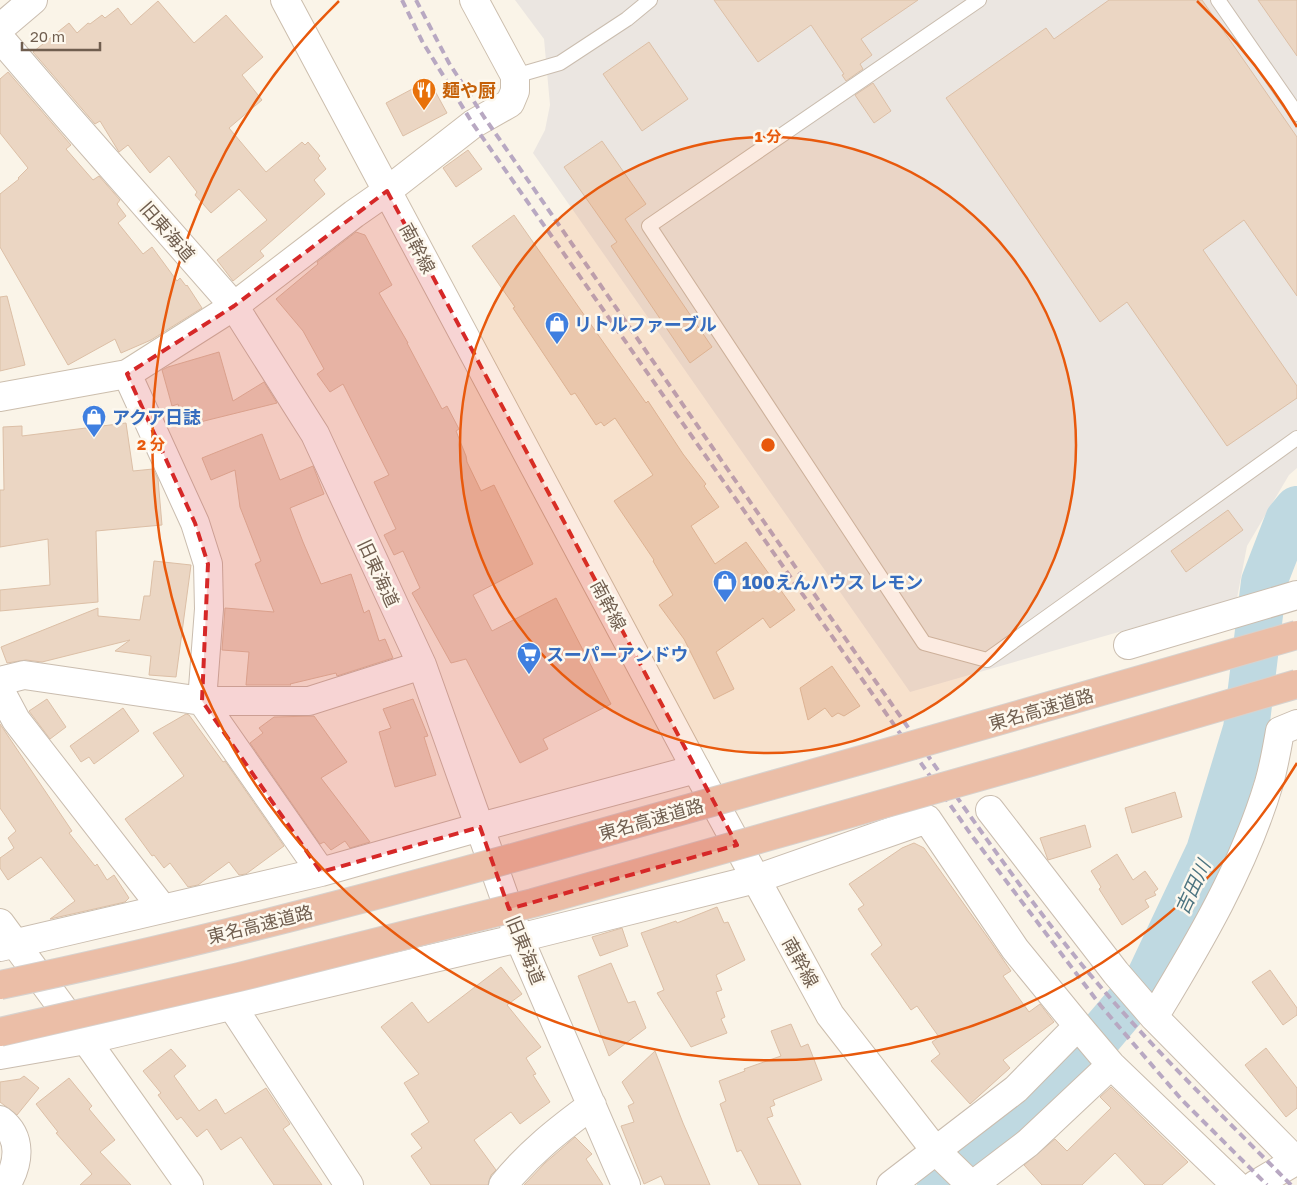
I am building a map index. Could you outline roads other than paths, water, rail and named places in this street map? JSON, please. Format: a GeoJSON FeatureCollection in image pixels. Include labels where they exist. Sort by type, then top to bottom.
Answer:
{"type":"FeatureCollection","features":[{"type":"Feature","properties":{"kind":"highway","name":"東名高速道路"},"geometry":{"type":"LineString","coordinates":[[0,985],[230,933],[519,857],[1297,635]]}},
{"type":"Feature","properties":{"kind":"highway"},"geometry":{"type":"LineString","coordinates":[[0,1032],[239,977],[533,903],[1297,684]]}},
{"type":"Feature","properties":{"kind":"street"},"geometry":{"type":"LineString","coordinates":[[0,28],[33,0]]}},
{"type":"Feature","properties":{"kind":"street","name":"南幹線"},"geometry":{"type":"LineString","coordinates":[[285,0],[696,769],[830,1015],[936,1150],[972,1185]]}},
{"type":"Feature","properties":{"kind":"street"},"geometry":{"type":"LineString","coordinates":[[0,397],[127,374],[234,306],[474,124],[510,103],[515,91],[515,76],[474,0]]}},
{"type":"Feature","properties":{"kind":"street","name":"旧東海道"},"geometry":{"type":"LineString","coordinates":[[0,38],[66,116],[234,306],[316,434],[422,665],[519,938],[626,1185]]}},
{"type":"Feature","properties":{"kind":"street"},"geometry":{"type":"LineString","coordinates":[[127,374],[195,523],[208,564],[209,608],[202,701],[321,872]]}},
{"type":"Feature","properties":{"kind":"street"},"geometry":{"type":"LineString","coordinates":[[1128,645],[1297,595]]}},
{"type":"Feature","properties":{"kind":"street"},"geometry":{"type":"LineString","coordinates":[[0,681],[24,675],[202,701],[309,701],[422,665]]}},
{"type":"Feature","properties":{"kind":"street"},"geometry":{"type":"LineString","coordinates":[[0,690],[16,720],[163,909]]}},
{"type":"Feature","properties":{"kind":"street"},"geometry":{"type":"LineString","coordinates":[[1154,1017],[1191,957],[1222,899],[1248,839],[1269,782],[1280,731],[1297,724]]}},
{"type":"Feature","properties":{"kind":"street"},"geometry":{"type":"LineString","coordinates":[[189,1185],[86,1040],[5,938],[163,909],[321,872],[696,769]]}},
{"type":"Feature","properties":{"kind":"street"},"geometry":{"type":"LineString","coordinates":[[990,810],[1116,973],[1154,1017],[1297,1161],[1255,1185]]}},
{"type":"Feature","properties":{"kind":"street"},"geometry":{"type":"LineString","coordinates":[[0,1055],[86,1040],[232,1006],[519,938],[756,878],[927,818],[1015,949],[1078,1026],[1112,1064],[1236,1185]]}},
{"type":"Feature","properties":{"kind":"street"},"geometry":{"type":"LineString","coordinates":[[232,1006],[349,1185]]}},
{"type":"Feature","properties":{"kind":"street"},"geometry":{"type":"LineString","coordinates":[[891,1185],[1016,1089],[1078,1026]]}},
{"type":"Feature","properties":{"kind":"street"},"geometry":{"type":"LineString","coordinates":[[972,1185],[1028,1143],[1112,1064]]}},
{"type":"Feature","properties":{"kind":"street"},"geometry":{"type":"LineString","coordinates":[[504,1185],[518,1166],[549,1136],[592,1105]]}},
{"type":"Feature","properties":{"kind":"street"},"geometry":{"type":"LineString","coordinates":[[0,1120],[5,1124],[16,1142],[18,1156],[14,1173],[6,1185]]}},
{"type":"Feature","properties":{"kind":"lane"},"geometry":{"type":"LineString","coordinates":[[515,76],[560,63],[627,19],[650,0]]}},
{"type":"Feature","properties":{"kind":"lane"},"geometry":{"type":"LineString","coordinates":[[979,0],[648,226],[924,643],[987,660],[1297,438]]}},
{"type":"Feature","properties":{"kind":"lane"},"geometry":{"type":"LineString","coordinates":[[1218,0],[1297,114]]}},
{"type":"Feature","properties":{"kind":"waterway","name":"吉田川"},"geometry":{"type":"LineString","coordinates":[[940,1185],[1008,1128],[1082,1057],[1149,978],[1209,851],[1246,729],[1264,582],[1288,520],[1297,509]]}},
{"type":"Feature","properties":{"kind":"railway"},"geometry":{"type":"LineString","coordinates":[[402,0],[422,41],[473,124],[972,836],[1101,1006],[1182,1100],[1267,1185]]}},
{"type":"Feature","properties":{"kind":"railway"},"geometry":{"type":"LineString","coordinates":[[416,0],[449,63],[484,117],[827,612],[1022,888],[1074,955],[1125,1015],[1291,1185]]}},
{"type":"Feature","properties":{"kind":"place","name":"麺や厨"},"geometry":{"type":"Point","coordinates":[424,111]}},
{"type":"Feature","properties":{"kind":"place","name":"リトルファーブル"},"geometry":{"type":"Point","coordinates":[557,345]}},
{"type":"Feature","properties":{"kind":"place","name":"アクア日誌"},"geometry":{"type":"Point","coordinates":[94,438]}},
{"type":"Feature","properties":{"kind":"place","name":"100えんハウス レモン"},"geometry":{"type":"Point","coordinates":[725,603]}},
{"type":"Feature","properties":{"kind":"place","name":"スーパーアンドウ"},"geometry":{"type":"Point","coordinates":[529,675]}}]}
